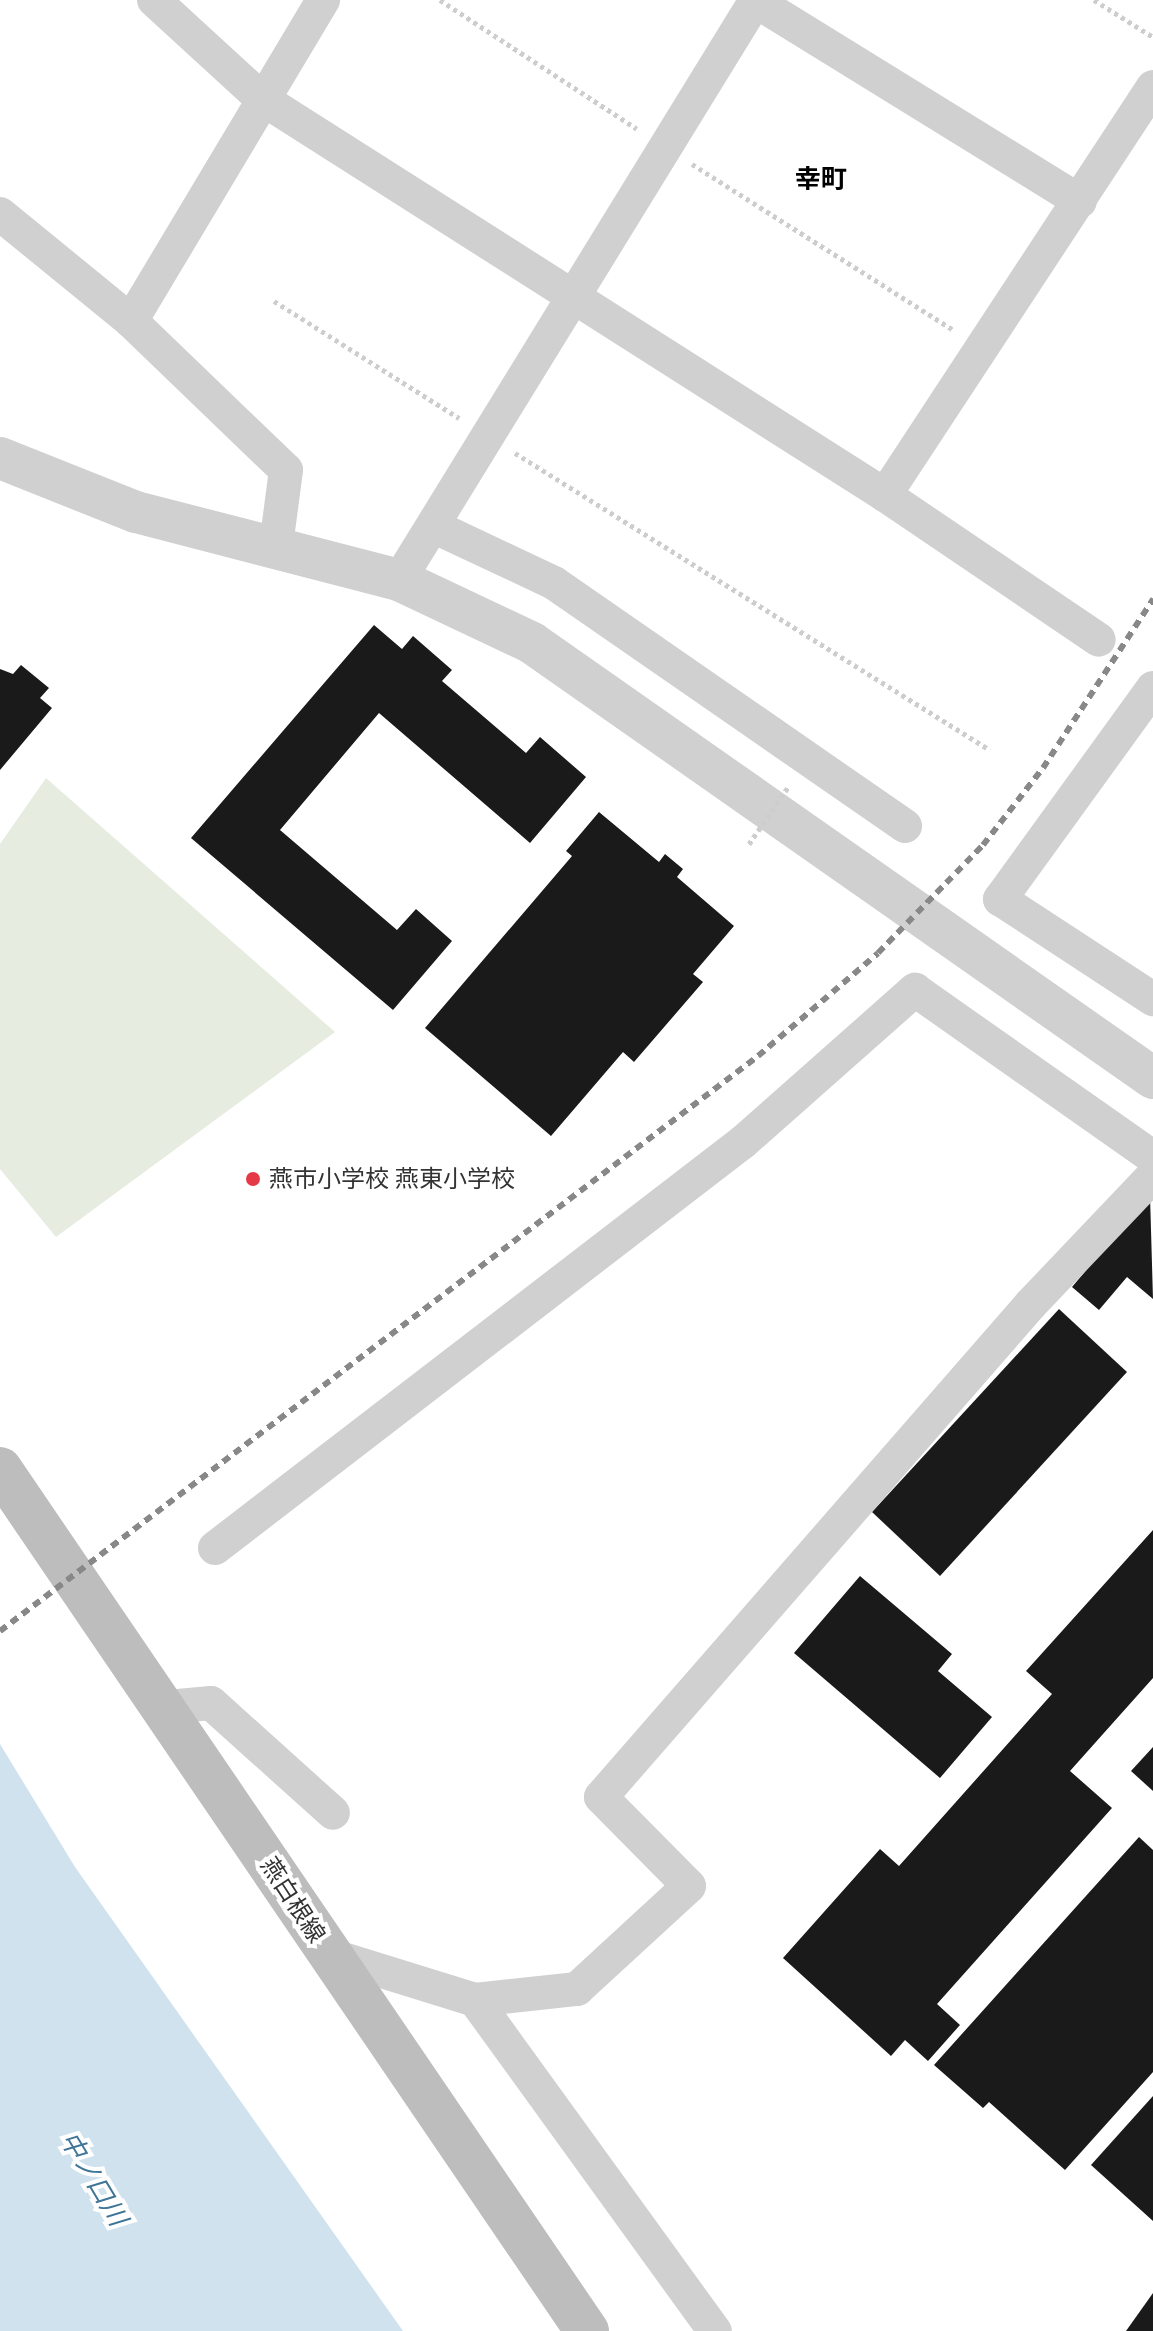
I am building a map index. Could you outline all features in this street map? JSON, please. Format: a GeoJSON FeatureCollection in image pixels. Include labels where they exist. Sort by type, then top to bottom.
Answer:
{"type":"FeatureCollection","features":[{"type":"Feature","properties":{"kind":"main road","name":"燕白根線"},"geometry":{"type":"LineString","coordinates":[[0,1469],[167,1707],[330,1955],[587,2331]]}},
{"type":"Feature","properties":{"kind":"street"},"geometry":{"type":"LineString","coordinates":[[154,0],[261,98],[569,298],[885,495],[1099,640]]}},
{"type":"Feature","properties":{"kind":"street"},"geometry":{"type":"LineString","coordinates":[[131,321],[261,98],[323,0]]}},
{"type":"Feature","properties":{"kind":"street"},"geometry":{"type":"LineString","coordinates":[[399,580],[484,434],[755,0],[1080,201]]}},
{"type":"Feature","properties":{"kind":"street"},"geometry":{"type":"LineString","coordinates":[[885,495],[1080,201],[1148,108]]}},
{"type":"Feature","properties":{"kind":"street"},"geometry":{"type":"LineString","coordinates":[[0,214],[131,321],[286,470],[276,546]]}},
{"type":"Feature","properties":{"kind":"street"},"geometry":{"type":"LineString","coordinates":[[0,458],[136,512],[399,580],[532,643],[1153,1078]]}},
{"type":"Feature","properties":{"kind":"street"},"geometry":{"type":"LineString","coordinates":[[433,526],[554,583],[905,826]]}},
{"type":"Feature","properties":{"kind":"street"},"geometry":{"type":"LineString","coordinates":[[1148,677],[1000,899],[1153,999]]}},
{"type":"Feature","properties":{"kind":"street"},"geometry":{"type":"LineString","coordinates":[[215,1548],[743,1142],[915,990],[1153,1157]]}},
{"type":"Feature","properties":{"kind":"street"},"geometry":{"type":"LineString","coordinates":[[330,1955],[475,2000],[577,1989],[689,1886],[601,1797],[1030,1305],[1153,1176]]}},
{"type":"Feature","properties":{"kind":"street"},"geometry":{"type":"LineString","coordinates":[[167,1707],[211,1703],[333,1813]]}},
{"type":"Feature","properties":{"kind":"street"},"geometry":{"type":"LineString","coordinates":[[475,2000],[715,2331]]}},
{"type":"Feature","properties":{"kind":"path"},"geometry":{"type":"LineString","coordinates":[[440,0],[664,147],[982,348]]}},
{"type":"Feature","properties":{"kind":"path"},"geometry":{"type":"LineString","coordinates":[[1094,0],[1153,37]]}},
{"type":"Feature","properties":{"kind":"path"},"geometry":{"type":"LineString","coordinates":[[274,301],[990,750]]}},
{"type":"Feature","properties":{"kind":"path"},"geometry":{"type":"LineString","coordinates":[[749,844],[788,787]]}},
{"type":"Feature","properties":{"kind":"shaded area"},"geometry":{"type":"Polygon","coordinates":[[[46,778],[335,1032],[56,1237],[0,1169],[0,844],[46,778]]]}},
{"type":"Feature","properties":{"kind":"water","name":"中ノ口川"},"geometry":{"type":"Polygon","coordinates":[[[0,1744],[75,1867],[403,2331],[0,2331],[0,1744]]]}},
{"type":"Feature","properties":{"kind":"building"},"geometry":{"type":"Polygon","coordinates":[[[374,625],[402,649],[413,636],[452,670],[442,681],[526,753],[540,737],[586,777],[530,843],[379,713],[280,830],[397,930],[416,909],[452,941],[393,1010],[191,838],[374,625]]]}},
{"type":"Feature","properties":{"kind":"building"},"geometry":{"type":"Polygon","coordinates":[[[21,665],[49,688],[40,698],[52,708],[0,770],[0,669],[13,674],[21,665]]]}},
{"type":"Feature","properties":{"kind":"building"},"geometry":{"type":"Polygon","coordinates":[[[599,812],[659,862],[665,854],[683,869],[677,877],[734,926],[693,974],[703,982],[634,1062],[623,1052],[551,1136],[425,1028],[572,856],[566,851],[599,812]]]}},
{"type":"Feature","properties":{"kind":"building"},"geometry":{"type":"Polygon","coordinates":[[[1150,1195],[1153,1299],[1127,1277],[1099,1310],[1072,1287],[1150,1195]]]}},
{"type":"Feature","properties":{"kind":"building"},"geometry":{"type":"Polygon","coordinates":[[[1059,1309],[1127,1372],[940,1576],[872,1512],[1059,1309]]]}},
{"type":"Feature","properties":{"kind":"building"},"geometry":{"type":"Polygon","coordinates":[[[1153,1530],[1153,1678],[1070,1771],[1112,1808],[937,2004],[960,2025],[928,2061],[905,2040],[891,2056],[783,1958],[880,1849],[899,1866],[1052,1694],[1026,1671],[1153,1530]]]}},
{"type":"Feature","properties":{"kind":"building"},"geometry":{"type":"Polygon","coordinates":[[[860,1576],[952,1654],[938,1671],[992,1717],[940,1778],[794,1653],[860,1576]]]}},
{"type":"Feature","properties":{"kind":"building"},"geometry":{"type":"Polygon","coordinates":[[[1153,1747],[1153,1791],[1131,1771],[1153,1747]]]}},
{"type":"Feature","properties":{"kind":"building"},"geometry":{"type":"Polygon","coordinates":[[[1139,1837],[1153,1850],[1153,2072],[1065,2170],[989,2102],[983,2108],[934,2065],[1139,1837]]]}},
{"type":"Feature","properties":{"kind":"building"},"geometry":{"type":"Polygon","coordinates":[[[1153,2096],[1153,2221],[1091,2165],[1153,2096]]]}},
{"type":"Feature","properties":{"kind":"building"},"geometry":{"type":"Polygon","coordinates":[[[1153,2293],[1153,2331],[1126,2331],[1153,2293]]]}},
{"type":"Feature","properties":{"kind":"railway"},"geometry":{"type":"LineString","coordinates":[[0,1631],[758,1056],[878,953],[983,845],[1043,768],[1153,599]]}},
{"type":"Feature","properties":{"kind":"place","name":"燕市小学校 燕東小学校"},"geometry":{"type":"Point","coordinates":[253,1179]}},
{"type":"Feature","properties":{"kind":"district","name":"幸町"},"geometry":{"type":"Point","coordinates":[821,180]}}]}
